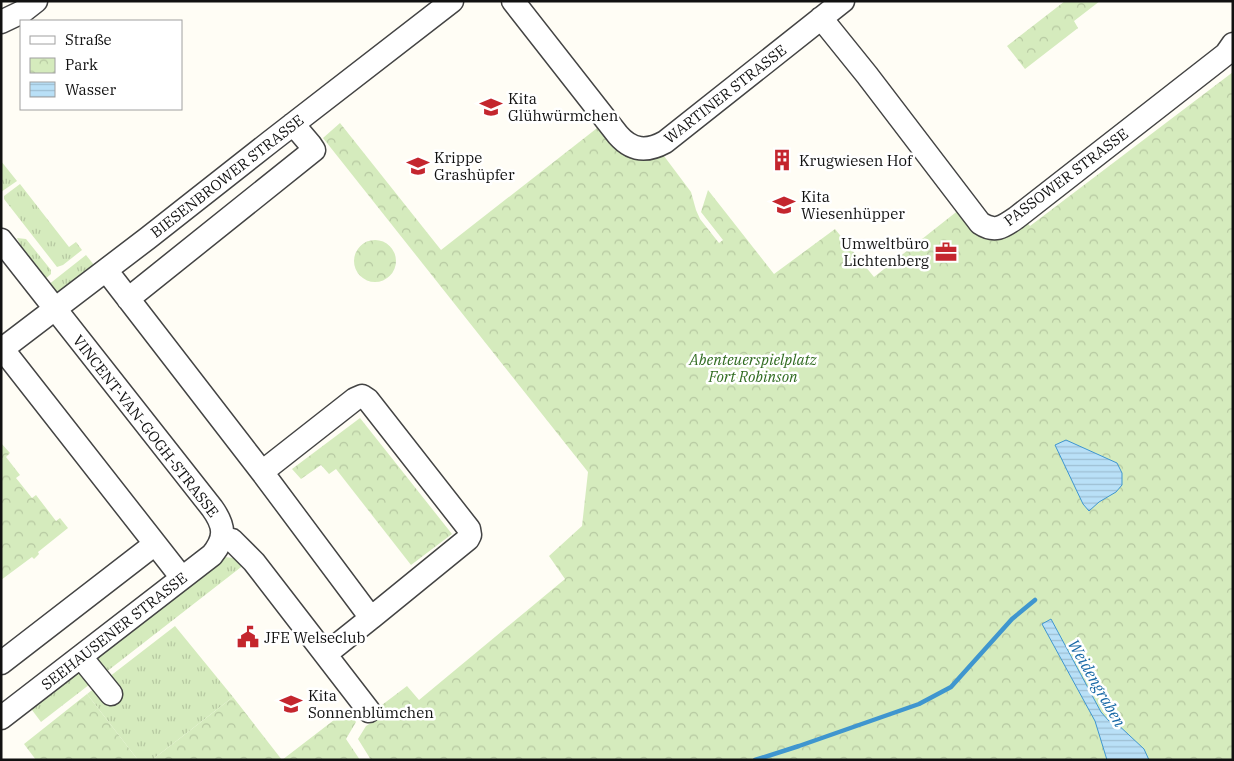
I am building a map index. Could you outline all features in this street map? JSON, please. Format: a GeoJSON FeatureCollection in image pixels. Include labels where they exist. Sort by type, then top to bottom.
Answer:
{"type":"FeatureCollection","features":[{"type":"Feature","properties":{"kind":"street"},"geometry":{"type":"LineString","coordinates":[[5,14],[22,12],[36,1]]}},
{"type":"Feature","properties":{"kind":"street","name":"BIESENBROWER STRASSE"},"geometry":{"type":"LineString","coordinates":[[2,349],[452,1]]}},
{"type":"Feature","properties":{"kind":"street","name":"WARTINER STRASSE"},"geometry":{"type":"LineString","coordinates":[[513,1],[618,136],[628,144],[641,149],[657,146],[665,142],[843,1]]}},
{"type":"Feature","properties":{"kind":"street","name":"PASSOWER STRASSE"},"geometry":{"type":"LineString","coordinates":[[821,18],[980,223],[992,229],[1004,226],[1016,218],[1226,54],[1233,44]]}},
{"type":"Feature","properties":{"kind":"street"},"geometry":{"type":"LineString","coordinates":[[128,298],[314,150],[293,124]]}},
{"type":"Feature","properties":{"kind":"street","name":"VINCENT-VAN-GOGH-STRASSE"},"geometry":{"type":"LineString","coordinates":[[1,240],[212,508],[221,522],[222,539],[232,540],[254,562],[369,711]]}},
{"type":"Feature","properties":{"kind":"street"},"geometry":{"type":"LineString","coordinates":[[106,270],[262,472],[371,618]]}},
{"type":"Feature","properties":{"kind":"street"},"geometry":{"type":"LineString","coordinates":[[2,349],[182,578]]}},
{"type":"Feature","properties":{"kind":"street"},"geometry":{"type":"LineString","coordinates":[[262,472],[355,399],[362,396],[368,400],[469,529],[470,535],[468,539],[326,654]]}},
{"type":"Feature","properties":{"kind":"street","name":"SEEHAUSENER STRASSE"},"geometry":{"type":"LineString","coordinates":[[1,718],[212,555],[222,539]]}},
{"type":"Feature","properties":{"kind":"street"},"geometry":{"type":"LineString","coordinates":[[1,663],[155,544]]}},
{"type":"Feature","properties":{"kind":"street"},"geometry":{"type":"LineString","coordinates":[[81,657],[111,694]]}},
{"type":"Feature","properties":{"kind":"green space"},"geometry":{"type":"Polygon","coordinates":[[[1065,1],[1100,1],[1074,21],[1078,28],[1025,69],[1007,46],[1065,1]]]}},
{"type":"Feature","properties":{"kind":"green space","name":"Abenteuerspielplatz Fort Robinson"},"geometry":{"type":"Polygon","coordinates":[[[1233,72],[1233,760],[371,760],[358,739],[366,726],[374,721],[378,708],[407,686],[419,700],[565,579],[549,556],[582,526],[588,472],[323,138],[340,123],[441,250],[601,125],[661,152],[691,192],[700,219],[719,243],[723,240],[701,212],[708,190],[774,274],[835,229],[874,277],[960,209],[973,226],[1024,219],[1030,226],[1233,72]]]}},
{"type":"Feature","properties":{"kind":"green space"},"geometry":{"type":"Polygon","coordinates":[[[1,161],[17,181],[1,192],[1,161]]]}},
{"type":"Feature","properties":{"kind":"green space"},"geometry":{"type":"Polygon","coordinates":[[[20,184],[69,247],[76,242],[82,250],[63,265],[57,267],[4,199],[4,196],[20,184]]]}},
{"type":"Feature","properties":{"kind":"green space"},"geometry":{"type":"Polygon","coordinates":[[[17,238],[26,239],[51,270],[51,274],[44,280],[26,257],[17,238]]]}},
{"type":"Feature","properties":{"kind":"green space"},"geometry":{"type":"Polygon","coordinates":[[[371,240],[379,240],[390,246],[396,261],[390,276],[379,282],[371,282],[360,276],[354,265],[354,257],[360,246],[371,240]]]}},
{"type":"Feature","properties":{"kind":"green space"},"geometry":{"type":"Polygon","coordinates":[[[86,255],[94,265],[59,293],[48,285],[86,255]]]}},
{"type":"Feature","properties":{"kind":"green space"},"geometry":{"type":"Polygon","coordinates":[[[360,418],[452,534],[411,565],[336,469],[329,474],[321,465],[301,479],[292,469],[360,418]]]}},
{"type":"Feature","properties":{"kind":"green space"},"geometry":{"type":"Polygon","coordinates":[[[1,443],[10,453],[6,457],[20,475],[16,478],[32,498],[36,495],[56,521],[60,518],[68,528],[38,552],[39,554],[34,559],[32,557],[1,580],[1,443]]]}},
{"type":"Feature","properties":{"kind":"green space"},"geometry":{"type":"Polygon","coordinates":[[[224,557],[234,558],[245,564],[101,676],[92,658],[224,557]]]}},
{"type":"Feature","properties":{"kind":"green space"},"geometry":{"type":"Polygon","coordinates":[[[175,626],[233,697],[152,760],[138,760],[87,694],[175,626]]]}},
{"type":"Feature","properties":{"kind":"green space"},"geometry":{"type":"Polygon","coordinates":[[[79,668],[94,681],[41,722],[29,706],[79,668]]]}},
{"type":"Feature","properties":{"kind":"green space"},"geometry":{"type":"Polygon","coordinates":[[[87,694],[138,760],[36,760],[24,744],[87,694]]]}},
{"type":"Feature","properties":{"kind":"green space"},"geometry":{"type":"Polygon","coordinates":[[[233,697],[282,760],[152,760],[233,697]]]}},
{"type":"Feature","properties":{"kind":"green space"},"geometry":{"type":"Polygon","coordinates":[[[347,710],[356,722],[346,739],[360,760],[282,760],[347,710]]]}},
{"type":"Feature","properties":{"kind":"water"},"geometry":{"type":"Polygon","coordinates":[[[1066,440],[1117,463],[1122,473],[1122,485],[1116,492],[1099,502],[1089,511],[1083,504],[1055,445],[1066,440]]]}},
{"type":"Feature","properties":{"kind":"water"},"geometry":{"type":"Polygon","coordinates":[[[1051,619],[1101,712],[1109,721],[1114,721],[1144,749],[1149,760],[1107,760],[1095,721],[1042,624],[1051,619]]]}},
{"type":"Feature","properties":{"kind":"waterway"},"geometry":{"type":"LineString","coordinates":[[755,760],[919,704],[951,687],[1012,619],[1035,600]]}},
{"type":"Feature","properties":{"kind":"place","name":"Kita Glühwürmchen"},"geometry":{"type":"Point","coordinates":[491,107]}},
{"type":"Feature","properties":{"kind":"place","name":"Krugwiesen Hof"},"geometry":{"type":"Point","coordinates":[782,160]}},
{"type":"Feature","properties":{"kind":"place","name":"Krippe Grashüpfer"},"geometry":{"type":"Point","coordinates":[418,166]}},
{"type":"Feature","properties":{"kind":"place","name":"Kita Wiesenhüpper"},"geometry":{"type":"Point","coordinates":[784,205]}},
{"type":"Feature","properties":{"kind":"place","name":"Umweltbüro Lichtenberg"},"geometry":{"type":"Point","coordinates":[946,252]}},
{"type":"Feature","properties":{"kind":"place","name":"JFE Welseclub"},"geometry":{"type":"Point","coordinates":[248,637]}},
{"type":"Feature","properties":{"kind":"place","name":"Kita Sonnenblümchen"},"geometry":{"type":"Point","coordinates":[291,704]}},
{"type":"Feature","properties":{"kind":"water label","name":"Weidengraben"},"geometry":{"type":"Point","coordinates":[1097,683]}}]}
